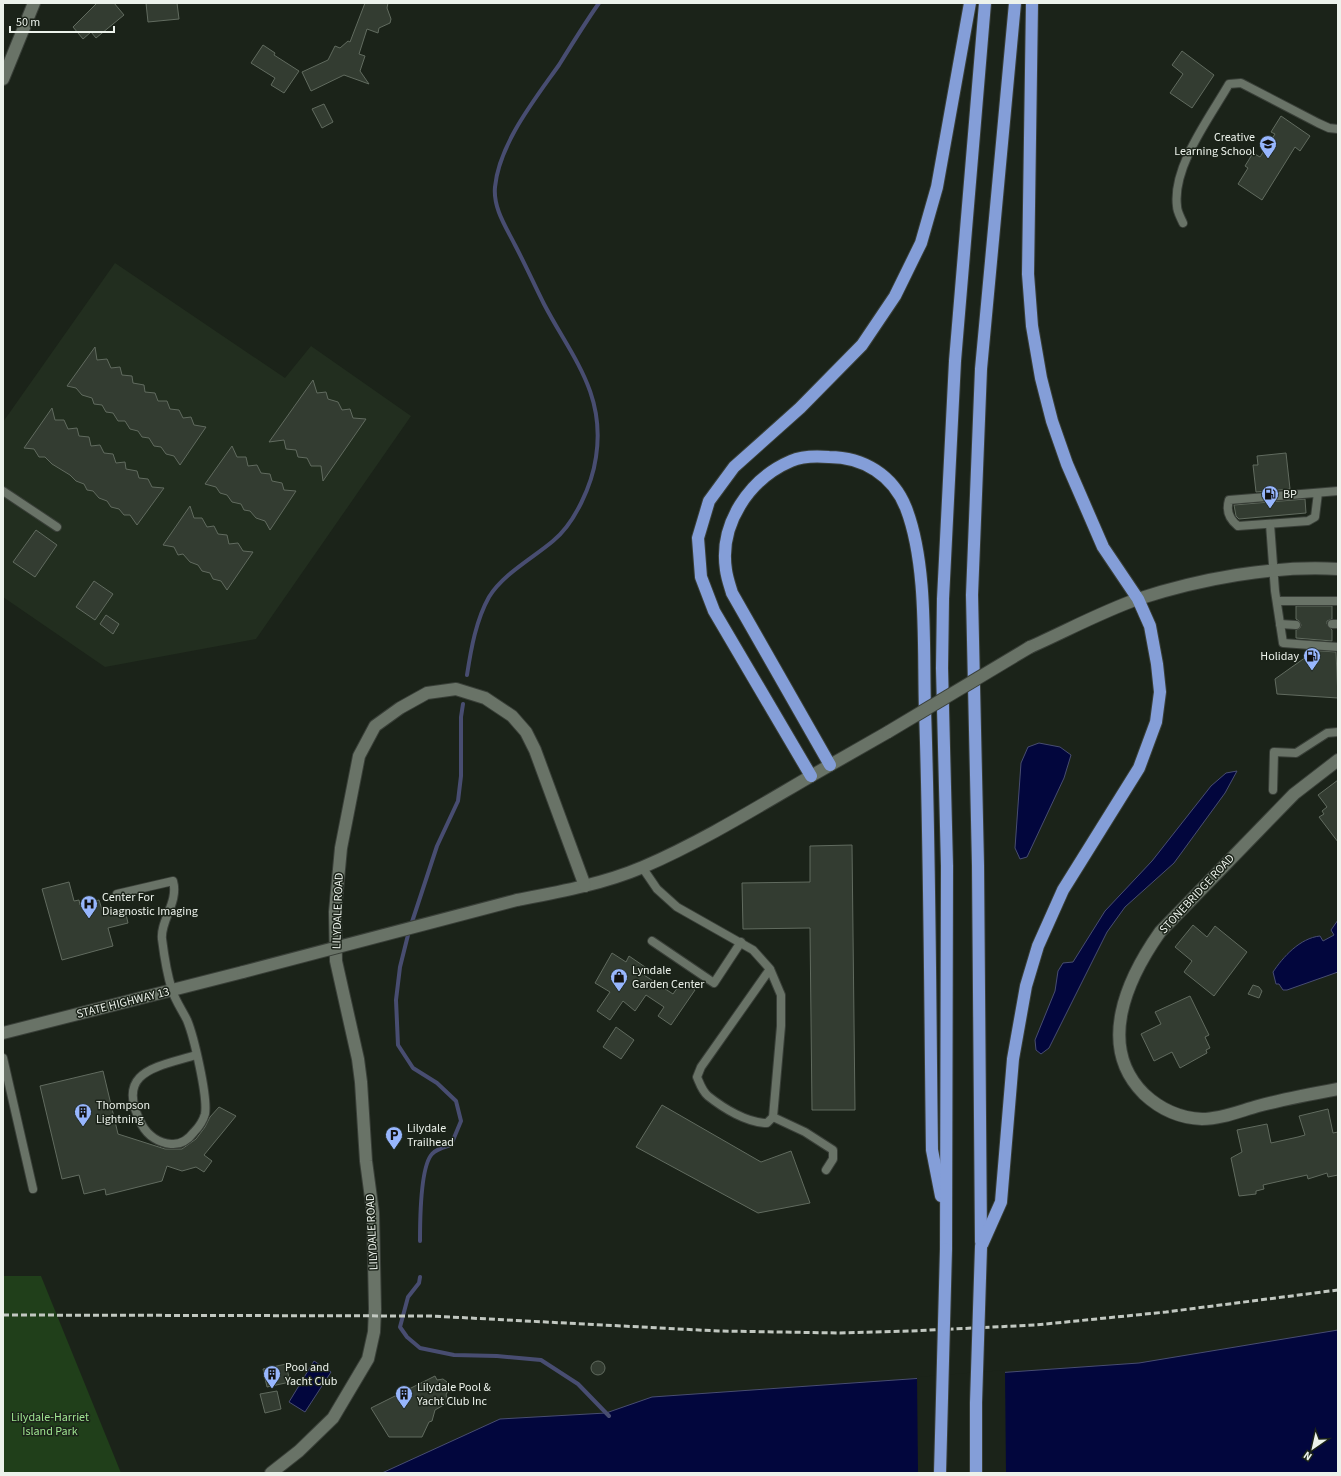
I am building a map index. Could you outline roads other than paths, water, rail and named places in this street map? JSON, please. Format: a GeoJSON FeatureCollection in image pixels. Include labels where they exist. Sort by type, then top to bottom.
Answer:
{"type":"FeatureCollection","features":[{"type":"Feature","properties":{"kind":"highway"},"geometry":{"type":"LineString","coordinates":[[811,776],[714,611],[701,577],[698,538],[709,501],[734,467],[800,408],[862,345],[895,296],[921,243],[937,187],[970,3]]}},
{"type":"Feature","properties":{"kind":"highway"},"geometry":{"type":"LineString","coordinates":[[940,1473],[946,1249],[947,866],[942,668],[943,599],[954,361],[985,3]]}},
{"type":"Feature","properties":{"kind":"highway"},"geometry":{"type":"LineString","coordinates":[[976,1473],[976,1395],[982,1247],[978,857],[972,595],[981,369],[1015,3]]}},
{"type":"Feature","properties":{"kind":"highway"},"geometry":{"type":"LineString","coordinates":[[982,1247],[1001,1202],[1013,1059],[1026,986],[1038,946],[1063,890],[1139,768],[1156,722],[1160,692],[1157,664],[1150,626],[1138,599],[1103,547],[1070,471],[1052,421],[1040,370],[1032,326],[1028,274],[1032,3]]}},
{"type":"Feature","properties":{"kind":"highway"},"geometry":{"type":"LineString","coordinates":[[830,765],[732,593],[726,570],[726,543],[730,524],[741,502],[756,484],[774,470],[793,460],[817,456],[857,460],[878,472],[889,481],[894,486],[906,507],[917,544],[922,600],[928,787],[932,1150],[946,1222]]}},
{"type":"Feature","properties":{"kind":"street"},"geometry":{"type":"LineString","coordinates":[[3,79],[34,3]]}},
{"type":"Feature","properties":{"kind":"street","name":"STATE HIGHWAY 13"},"geometry":{"type":"LineString","coordinates":[[3,1033],[517,900],[585,886],[642,867],[701,839],[888,732],[1030,647],[1138,599],[1222,577],[1315,568],[1338,569]]}},
{"type":"Feature","properties":{"kind":"street","name":"LILYDALE ROAD"},"geometry":{"type":"LineString","coordinates":[[271,1473],[299,1451],[333,1418],[368,1359],[374,1332],[373,1213],[366,1161],[361,1082],[358,1059],[336,961],[335,912],[341,848],[359,756],[375,726],[400,708],[427,693],[456,689],[485,698],[512,716],[526,732],[536,750],[585,886]]}},
{"type":"Feature","properties":{"kind":"street","name":"STONEBRIDGE ROAD"},"geometry":{"type":"LineString","coordinates":[[1338,760],[1294,794],[1160,932],[1145,956],[1125,1000],[1118,1025],[1118,1036],[1122,1059],[1132,1081],[1157,1105],[1179,1115],[1202,1119],[1213,1118],[1276,1102],[1338,1089]]}},
{"type":"Feature","properties":{"kind":"lane"},"geometry":{"type":"LineString","coordinates":[[1183,223],[1177,206],[1179,183],[1186,157],[1229,84],[1241,83],[1318,123],[1330,128],[1338,129]]}},
{"type":"Feature","properties":{"kind":"lane"},"geometry":{"type":"LineString","coordinates":[[3,491],[57,527]]}},
{"type":"Feature","properties":{"kind":"lane"},"geometry":{"type":"LineString","coordinates":[[1318,493],[1315,517],[1308,521],[1238,526],[1231,521],[1227,507],[1229,500],[1338,491]]}},
{"type":"Feature","properties":{"kind":"lane"},"geometry":{"type":"LineString","coordinates":[[1270,524],[1273,572],[1283,643],[1338,647]]}},
{"type":"Feature","properties":{"kind":"lane"},"geometry":{"type":"LineString","coordinates":[[1277,601],[1338,601]]}},
{"type":"Feature","properties":{"kind":"lane"},"geometry":{"type":"LineString","coordinates":[[1280,624],[1296,625]]}},
{"type":"Feature","properties":{"kind":"lane"},"geometry":{"type":"LineString","coordinates":[[1273,790],[1274,752],[1296,753],[1327,733],[1338,732]]}},
{"type":"Feature","properties":{"kind":"lane"},"geometry":{"type":"LineString","coordinates":[[642,867],[657,889],[677,907],[741,942],[753,950],[770,969],[781,995],[781,1026],[773,1116],[767,1122],[756,1123],[744,1119],[708,1095],[701,1087],[697,1077],[701,1067],[770,969]]}},
{"type":"Feature","properties":{"kind":"lane"},"geometry":{"type":"LineString","coordinates":[[118,894],[173,881],[176,890],[162,937],[172,990],[187,1021],[196,1054],[206,1097],[203,1121],[186,1141],[172,1144],[158,1141],[144,1128],[136,1110],[133,1093],[136,1080],[148,1071],[196,1054]]}},
{"type":"Feature","properties":{"kind":"lane"},"geometry":{"type":"LineString","coordinates":[[652,941],[714,982],[741,942]]}},
{"type":"Feature","properties":{"kind":"lane"},"geometry":{"type":"LineString","coordinates":[[3,1058],[32,1189]]}},
{"type":"Feature","properties":{"kind":"lane"},"geometry":{"type":"LineString","coordinates":[[773,1116],[817,1139],[833,1150],[833,1159],[826,1170]]}},
{"type":"Feature","properties":{"kind":"waterway"},"geometry":{"type":"LineString","coordinates":[[467,675],[477,625],[489,597],[502,581],[561,533],[581,503],[594,468],[598,434],[596,413],[591,394],[575,358],[554,323],[504,224],[496,202],[495,187],[503,155],[511,138],[529,107],[559,65],[599,3]]}},
{"type":"Feature","properties":{"kind":"waterway"},"geometry":{"type":"LineString","coordinates":[[411,925],[437,846],[458,801],[461,776],[461,717],[463,704]]}},
{"type":"Feature","properties":{"kind":"waterway"},"geometry":{"type":"LineString","coordinates":[[409,931],[400,967],[396,1000],[398,1045],[413,1068],[437,1083],[456,1101],[461,1121],[451,1145],[436,1151],[432,1154],[428,1161],[423,1182],[420,1241]]}},
{"type":"Feature","properties":{"kind":"waterway"},"geometry":{"type":"LineString","coordinates":[[420,1277],[419,1283],[408,1297],[400,1327],[407,1337],[420,1348],[454,1355],[497,1356],[541,1360],[578,1384],[609,1416]]}},
{"type":"Feature","properties":{"kind":"railway"},"geometry":{"type":"LineString","coordinates":[[3,1315],[431,1316],[718,1331],[840,1333],[1036,1325],[1166,1312],[1338,1290]]}},
{"type":"Feature","properties":{"kind":"place","name":"Creative Learning School"},"geometry":{"type":"Point","coordinates":[1268,159]}},
{"type":"Feature","properties":{"kind":"place","name":"BP"},"geometry":{"type":"Point","coordinates":[1270,509]}},
{"type":"Feature","properties":{"kind":"place","name":"Holiday"},"geometry":{"type":"Point","coordinates":[1312,671]}},
{"type":"Feature","properties":{"kind":"place","name":"Center For Diagnostic Imaging"},"geometry":{"type":"Point","coordinates":[89,919]}},
{"type":"Feature","properties":{"kind":"place","name":"Lyndale Garden Center"},"geometry":{"type":"Point","coordinates":[619,992]}},
{"type":"Feature","properties":{"kind":"place","name":"Thompson Lightning"},"geometry":{"type":"Point","coordinates":[83,1127]}},
{"type":"Feature","properties":{"kind":"place","name":"Lilydale Trailhead"},"geometry":{"type":"Point","coordinates":[394,1150]}},
{"type":"Feature","properties":{"kind":"place","name":"Pool and Yacht Club"},"geometry":{"type":"Point","coordinates":[272,1389]}},
{"type":"Feature","properties":{"kind":"place","name":"Lilydale Pool & Yacht Club Inc"},"geometry":{"type":"Point","coordinates":[404,1409]}},
{"type":"Feature","properties":{"kind":"park label","name":"Lilydale-Harriet Island Park"},"geometry":{"type":"Point","coordinates":[50,1424]}}]}
